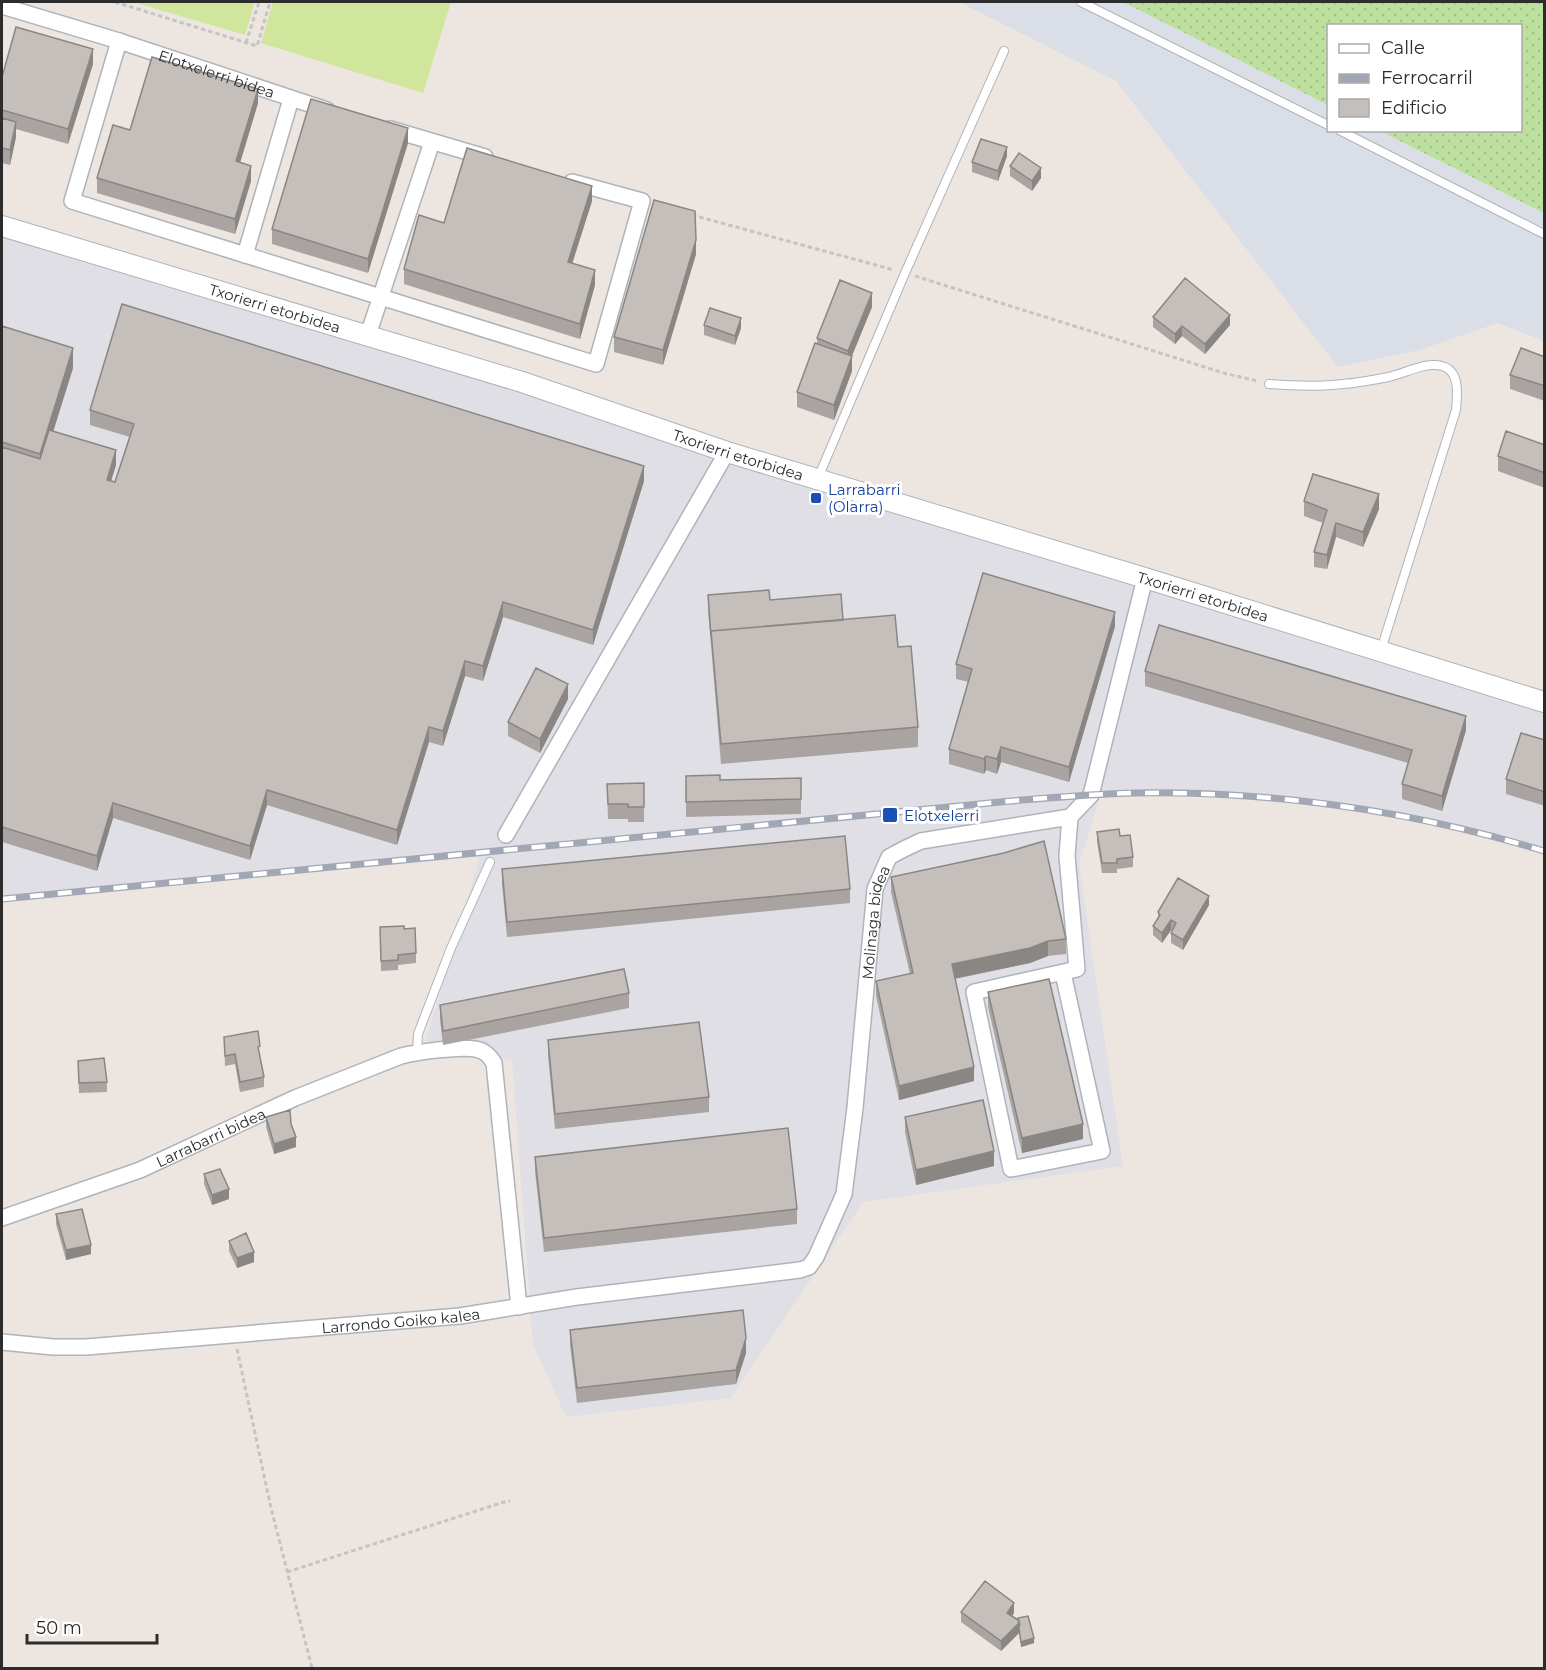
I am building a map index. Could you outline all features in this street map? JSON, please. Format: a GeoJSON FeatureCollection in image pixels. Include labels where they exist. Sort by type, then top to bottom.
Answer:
{"type":"FeatureCollection","features":[{"type":"Feature","properties":{"kind":"street","name":"Elotxelerri bidea"},"geometry":{"type":"LineString","coordinates":[[2,6],[119,41],[345,116]]}},
{"type":"Feature","properties":{"kind":"street"},"geometry":{"type":"LineString","coordinates":[[119,41],[72,201],[596,364],[642,201],[553,176]]}},
{"type":"Feature","properties":{"kind":"street"},"geometry":{"type":"LineString","coordinates":[[245,255],[291,99]]}},
{"type":"Feature","properties":{"kind":"street"},"geometry":{"type":"LineString","coordinates":[[378,125],[498,161]]}},
{"type":"Feature","properties":{"kind":"street"},"geometry":{"type":"LineString","coordinates":[[368,335],[432,142]]}},
{"type":"Feature","properties":{"kind":"street","name":"Txorierri etorbidea"},"geometry":{"type":"LineString","coordinates":[[2,226],[522,382],[727,452],[1545,702]]}},
{"type":"Feature","properties":{"kind":"street"},"geometry":{"type":"LineString","coordinates":[[506,835],[727,452]]}},
{"type":"Feature","properties":{"kind":"street"},"geometry":{"type":"LineString","coordinates":[[1063,973],[1102,1151],[1011,1169],[974,992],[1077,969],[1067,856],[1070,817],[1091,795],[1145,578]]}},
{"type":"Feature","properties":{"kind":"street","name":"Molinaga bidea"},"geometry":{"type":"LineString","coordinates":[[800,1270],[809,1267],[816,1257],[844,1194],[855,1108],[874,889],[889,857],[921,841],[1070,817]]}},
{"type":"Feature","properties":{"kind":"street","name":"Larrabarri bidea"},"geometry":{"type":"LineString","coordinates":[[2,1218],[140,1170],[296,1098],[401,1056],[417,1052],[475,1048],[488,1054],[494,1063],[519,1307]]}},
{"type":"Feature","properties":{"kind":"street","name":"Larrondo Goiko kalea"},"geometry":{"type":"LineString","coordinates":[[2,1342],[64,1347],[235,1336],[460,1316],[577,1297],[800,1270]]}},
{"type":"Feature","properties":{"kind":"lane"},"geometry":{"type":"LineString","coordinates":[[1081,2],[1327,124]]}},
{"type":"Feature","properties":{"kind":"lane"},"geometry":{"type":"LineString","coordinates":[[817,479],[905,273],[1004,51]]}},
{"type":"Feature","properties":{"kind":"lane"},"geometry":{"type":"LineString","coordinates":[[1343,132],[1545,234]]}},
{"type":"Feature","properties":{"kind":"lane"},"geometry":{"type":"LineString","coordinates":[[1269,384],[1304,386],[1342,384],[1390,377],[1427,366],[1442,366],[1452,372],[1457,386],[1456,410],[1381,652]]}},
{"type":"Feature","properties":{"kind":"lane"},"geometry":{"type":"LineString","coordinates":[[417,1052],[418,1034],[451,948],[490,862]]}},
{"type":"Feature","properties":{"kind":"path"},"geometry":{"type":"LineString","coordinates":[[115,2],[257,46],[270,2]]}},
{"type":"Feature","properties":{"kind":"path"},"geometry":{"type":"LineString","coordinates":[[246,43],[259,2]]}},
{"type":"Feature","properties":{"kind":"path"},"geometry":{"type":"LineString","coordinates":[[688,214],[905,273],[1216,371],[1269,384]]}},
{"type":"Feature","properties":{"kind":"path"},"geometry":{"type":"LineString","coordinates":[[235,1336],[266,1487],[312,1668]]}},
{"type":"Feature","properties":{"kind":"path"},"geometry":{"type":"LineString","coordinates":[[287,1572],[510,1501]]}},
{"type":"Feature","properties":{"kind":"shaded area"},"geometry":{"type":"Polygon","coordinates":[[[959,2],[1544,2],[1544,341],[1498,323],[1419,350],[1338,367],[1116,81],[959,2]]]}},
{"type":"Feature","properties":{"kind":"shaded area"},"geometry":{"type":"Polygon","coordinates":[[[2,234],[1145,578],[1544,708],[1544,854],[1430,819],[1210,791],[1101,794],[1079,864],[1123,1166],[863,1202],[731,1398],[566,1417],[533,1344],[512,1060],[425,1044],[481,853],[2,899],[2,234]]]}},
{"type":"Feature","properties":{"kind":"green space"},"geometry":{"type":"Polygon","coordinates":[[[133,2],[255,2],[245,35],[133,2]]]}},
{"type":"Feature","properties":{"kind":"green space"},"geometry":{"type":"Polygon","coordinates":[[[273,2],[451,2],[423,93],[261,43],[273,2]]]}},
{"type":"Feature","properties":{"kind":"green space"},"geometry":{"type":"Polygon","coordinates":[[[1123,2],[1544,2],[1544,213],[1382,132],[1522,132],[1522,24],[1327,24],[1327,104],[1123,2]]]}},
{"type":"Feature","properties":{"kind":"building"},"geometry":{"type":"Polygon","coordinates":[[[16,27],[93,49],[68,129],[2,110],[2,77],[16,27]]]}},
{"type":"Feature","properties":{"kind":"building"},"geometry":{"type":"Polygon","coordinates":[[[152,57],[258,89],[236,161],[251,166],[235,219],[97,178],[113,125],[130,130],[152,57]]]}},
{"type":"Feature","properties":{"kind":"building"},"geometry":{"type":"Polygon","coordinates":[[[311,99],[408,128],[368,259],[272,229],[311,99]]]}},
{"type":"Feature","properties":{"kind":"building"},"geometry":{"type":"Polygon","coordinates":[[[2,118],[16,122],[10,150],[2,148],[2,118]]]}},
{"type":"Feature","properties":{"kind":"building"},"geometry":{"type":"Polygon","coordinates":[[[981,139],[1007,147],[998,171],[972,162],[981,139]]]}},
{"type":"Feature","properties":{"kind":"building"},"geometry":{"type":"Polygon","coordinates":[[[467,148],[592,186],[568,262],[595,270],[580,324],[404,269],[419,215],[444,223],[467,148]]]}},
{"type":"Feature","properties":{"kind":"building"},"geometry":{"type":"Polygon","coordinates":[[[1019,153],[1041,168],[1032,181],[1010,166],[1019,153]]]}},
{"type":"Feature","properties":{"kind":"building"},"geometry":{"type":"Polygon","coordinates":[[[654,200],[695,211],[696,240],[663,350],[614,337],[654,200]]]}},
{"type":"Feature","properties":{"kind":"building"},"geometry":{"type":"Polygon","coordinates":[[[1185,278],[1230,315],[1205,344],[1182,326],[1175,334],[1153,317],[1185,278]]]}},
{"type":"Feature","properties":{"kind":"building"},"geometry":{"type":"Polygon","coordinates":[[[840,280],[872,293],[848,351],[817,338],[840,280]]]}},
{"type":"Feature","properties":{"kind":"building"},"geometry":{"type":"Polygon","coordinates":[[[122,304],[644,466],[593,630],[503,602],[483,666],[465,661],[443,731],[429,727],[397,830],[267,790],[250,846],[113,803],[97,856],[2,827],[2,447],[40,459],[49,430],[116,450],[107,480],[115,482],[134,424],[90,410],[122,304]]]}},
{"type":"Feature","properties":{"kind":"building"},"geometry":{"type":"Polygon","coordinates":[[[710,308],[741,318],[735,336],[704,325],[710,308]]]}},
{"type":"Feature","properties":{"kind":"building"},"geometry":{"type":"Polygon","coordinates":[[[2,326],[73,348],[40,454],[2,442],[2,326]]]}},
{"type":"Feature","properties":{"kind":"building"},"geometry":{"type":"Polygon","coordinates":[[[815,343],[852,356],[834,405],[797,392],[815,343]]]}},
{"type":"Feature","properties":{"kind":"building"},"geometry":{"type":"Polygon","coordinates":[[[1521,348],[1545,357],[1545,386],[1510,375],[1521,348]]]}},
{"type":"Feature","properties":{"kind":"building"},"geometry":{"type":"Polygon","coordinates":[[[1506,431],[1545,445],[1545,473],[1498,456],[1506,431]]]}},
{"type":"Feature","properties":{"kind":"building"},"geometry":{"type":"Polygon","coordinates":[[[1313,474],[1379,494],[1363,532],[1336,523],[1327,555],[1314,552],[1327,510],[1304,501],[1313,474]]]}},
{"type":"Feature","properties":{"kind":"building"},"geometry":{"type":"Polygon","coordinates":[[[983,573],[1115,612],[1069,767],[1001,747],[997,759],[986,756],[984,759],[949,749],[972,669],[956,664],[983,573]]]}},
{"type":"Feature","properties":{"kind":"building"},"geometry":{"type":"Polygon","coordinates":[[[769,590],[770,600],[841,594],[843,620],[711,631],[711,636],[708,595],[769,590]]]}},
{"type":"Feature","properties":{"kind":"building"},"geometry":{"type":"Polygon","coordinates":[[[895,615],[898,647],[911,646],[918,727],[721,744],[711,631],[895,615]]]}},
{"type":"Feature","properties":{"kind":"building"},"geometry":{"type":"Polygon","coordinates":[[[1159,625],[1466,716],[1442,796],[1402,784],[1412,750],[1145,671],[1159,625]]]}},
{"type":"Feature","properties":{"kind":"building"},"geometry":{"type":"Polygon","coordinates":[[[536,668],[568,684],[540,739],[508,722],[536,668]]]}},
{"type":"Feature","properties":{"kind":"building"},"geometry":{"type":"Polygon","coordinates":[[[1521,733],[1545,740],[1545,792],[1506,779],[1521,733]]]}},
{"type":"Feature","properties":{"kind":"building"},"geometry":{"type":"Polygon","coordinates":[[[720,775],[720,780],[801,778],[801,799],[686,802],[686,776],[720,775]]]}},
{"type":"Feature","properties":{"kind":"building"},"geometry":{"type":"Polygon","coordinates":[[[644,783],[644,807],[608,804],[607,784],[644,783]]]}},
{"type":"Feature","properties":{"kind":"building"},"geometry":{"type":"Polygon","coordinates":[[[1119,829],[1120,836],[1130,835],[1133,857],[1117,859],[1117,863],[1102,863],[1097,832],[1119,829]]]}},
{"type":"Feature","properties":{"kind":"building"},"geometry":{"type":"Polygon","coordinates":[[[845,836],[850,889],[507,922],[502,869],[845,836]]]}},
{"type":"Feature","properties":{"kind":"building"},"geometry":{"type":"Polygon","coordinates":[[[1044,841],[1066,939],[1048,941],[1030,948],[952,964],[974,1067],[899,1086],[876,981],[913,973],[891,877],[1004,853],[1044,841]]]}},
{"type":"Feature","properties":{"kind":"building"},"geometry":{"type":"Polygon","coordinates":[[[1178,878],[1209,896],[1183,940],[1171,933],[1176,923],[1171,920],[1162,933],[1153,926],[1160,915],[1158,912],[1178,878]]]}},
{"type":"Feature","properties":{"kind":"building"},"geometry":{"type":"Polygon","coordinates":[[[404,926],[404,929],[415,928],[416,953],[398,955],[398,960],[381,961],[380,927],[404,926]]]}},
{"type":"Feature","properties":{"kind":"building"},"geometry":{"type":"Polygon","coordinates":[[[624,969],[629,993],[443,1031],[440,1005],[624,969]]]}},
{"type":"Feature","properties":{"kind":"building"},"geometry":{"type":"Polygon","coordinates":[[[1049,979],[1083,1124],[1022,1138],[988,992],[1049,979]]]}},
{"type":"Feature","properties":{"kind":"building"},"geometry":{"type":"Polygon","coordinates":[[[699,1022],[709,1097],[555,1114],[548,1040],[699,1022]]]}},
{"type":"Feature","properties":{"kind":"building"},"geometry":{"type":"Polygon","coordinates":[[[258,1031],[260,1046],[258,1047],[264,1077],[240,1082],[235,1054],[225,1056],[224,1037],[258,1031]]]}},
{"type":"Feature","properties":{"kind":"building"},"geometry":{"type":"Polygon","coordinates":[[[104,1058],[107,1082],[79,1083],[78,1061],[104,1058]]]}},
{"type":"Feature","properties":{"kind":"building"},"geometry":{"type":"Polygon","coordinates":[[[983,1100],[994,1151],[916,1170],[905,1117],[983,1100]]]}},
{"type":"Feature","properties":{"kind":"building"},"geometry":{"type":"Polygon","coordinates":[[[290,1110],[291,1124],[296,1137],[274,1144],[266,1117],[290,1110]]]}},
{"type":"Feature","properties":{"kind":"building"},"geometry":{"type":"Polygon","coordinates":[[[788,1128],[797,1209],[544,1238],[535,1157],[788,1128]]]}},
{"type":"Feature","properties":{"kind":"building"},"geometry":{"type":"Polygon","coordinates":[[[220,1169],[229,1189],[212,1195],[204,1174],[220,1169]]]}},
{"type":"Feature","properties":{"kind":"building"},"geometry":{"type":"Polygon","coordinates":[[[82,1209],[91,1245],[66,1250],[56,1214],[82,1209]]]}},
{"type":"Feature","properties":{"kind":"building"},"geometry":{"type":"Polygon","coordinates":[[[246,1233],[254,1252],[237,1258],[229,1241],[246,1233]]]}},
{"type":"Feature","properties":{"kind":"building"},"geometry":{"type":"Polygon","coordinates":[[[743,1310],[746,1338],[736,1370],[577,1388],[570,1330],[743,1310]]]}},
{"type":"Feature","properties":{"kind":"building"},"geometry":{"type":"Polygon","coordinates":[[[985,1581],[1014,1603],[1007,1613],[1019,1623],[1001,1641],[961,1612],[985,1581]]]}},
{"type":"Feature","properties":{"kind":"building"},"geometry":{"type":"Polygon","coordinates":[[[1028,1616],[1034,1638],[1021,1642],[1018,1618],[1028,1616]]]}},
{"type":"Feature","properties":{"kind":"railway"},"geometry":{"type":"LineString","coordinates":[[2,899],[1000,802],[1136,793],[1240,796],[1343,806],[1444,825],[1544,851]]}},
{"type":"Feature","properties":{"kind":"place","name":"Larrabarri (Olarra)"},"geometry":{"type":"Point","coordinates":[816,498]}},
{"type":"Feature","properties":{"kind":"place","name":"Elotxelerri"},"geometry":{"type":"Point","coordinates":[890,815]}}]}
